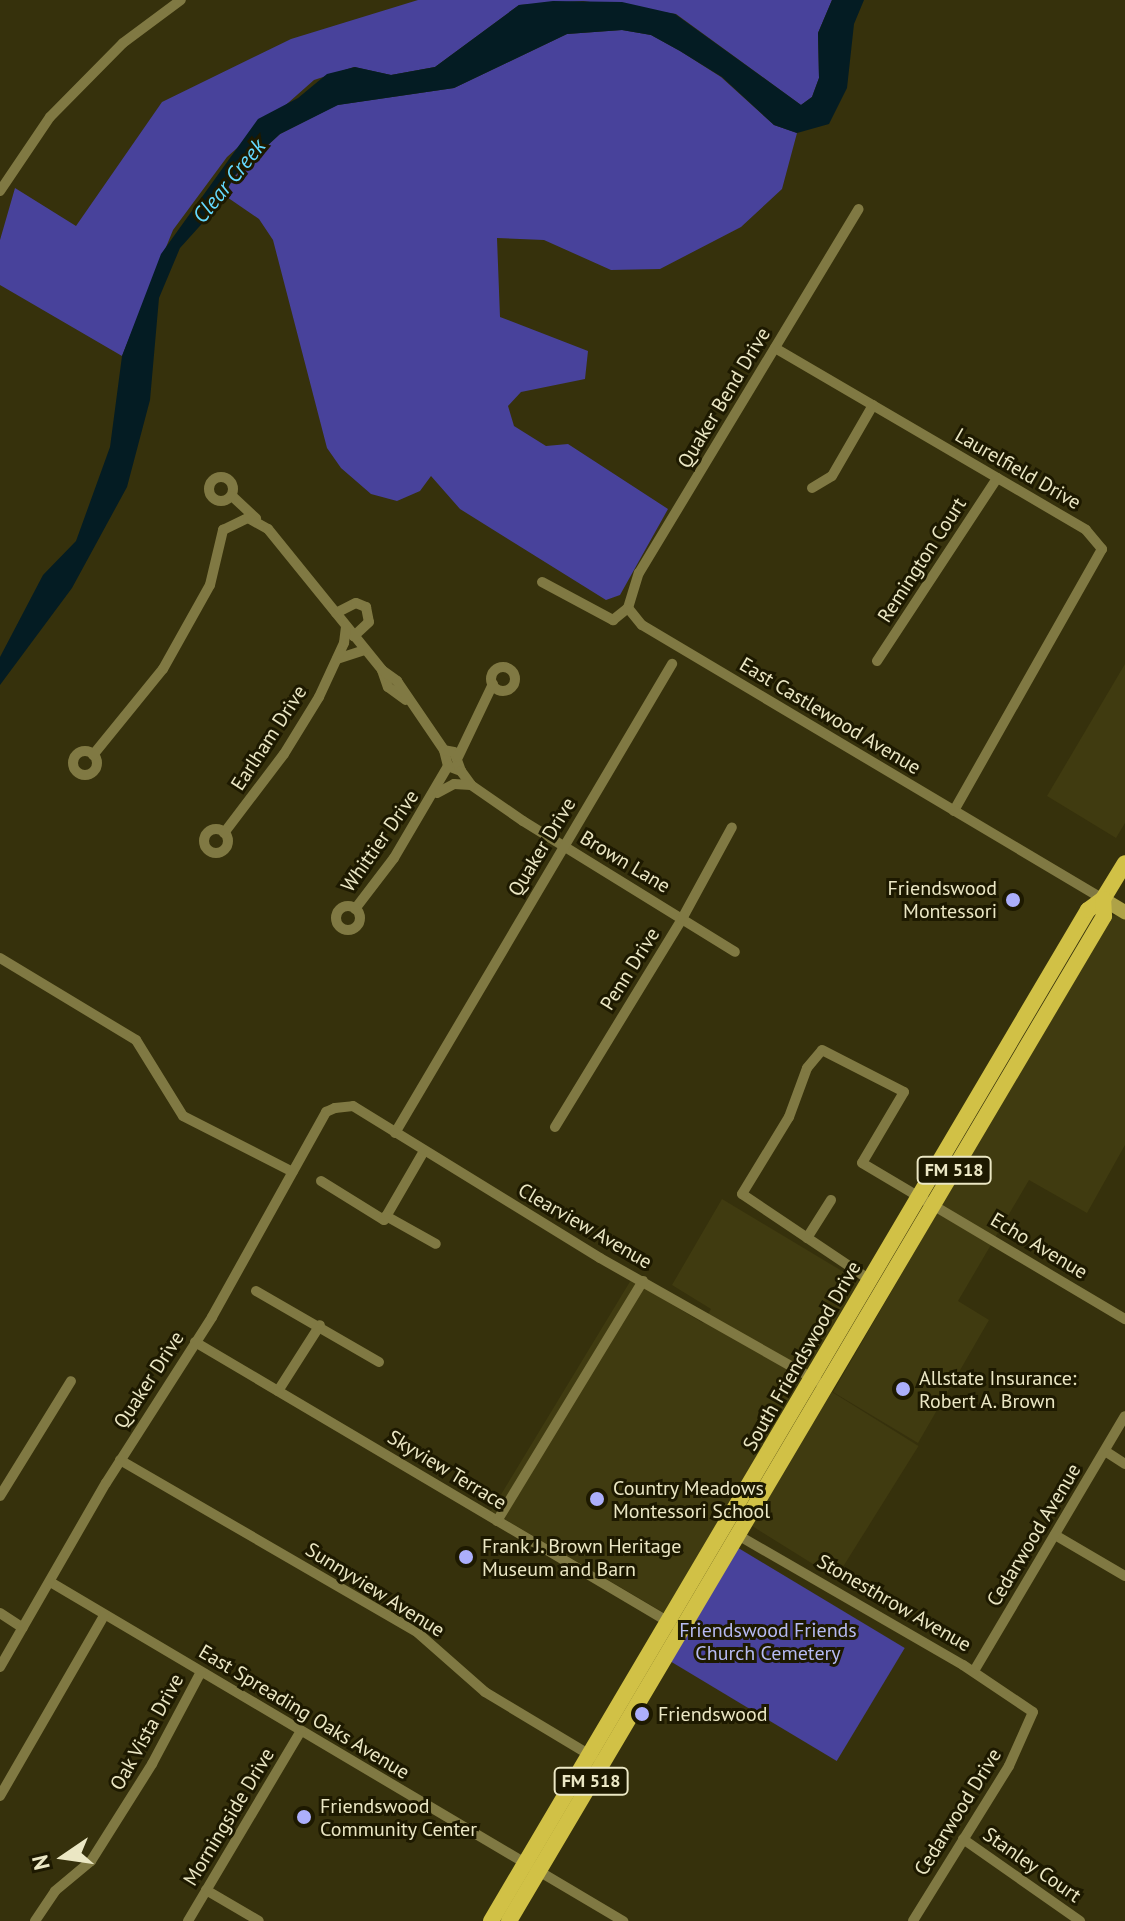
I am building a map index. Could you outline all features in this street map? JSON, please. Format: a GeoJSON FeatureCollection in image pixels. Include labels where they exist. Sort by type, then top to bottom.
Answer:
{"type":"FeatureCollection","features":[{"type":"Feature","properties":{"kind":"main road","name":"South Friendswood Drive"},"geometry":{"type":"LineString","coordinates":[[491,1921],[531,1868],[926,1202],[1104,916],[1103,899],[1125,863]]}},
{"type":"Feature","properties":{"kind":"main road","name":"South Friendswood Drive"},"geometry":{"type":"LineString","coordinates":[[818,1382],[870,1280],[926,1202]]}},
{"type":"Feature","properties":{"kind":"main road","name":"South Friendswood Drive"},"geometry":{"type":"LineString","coordinates":[[509,1921],[531,1868]]}},
{"type":"Feature","properties":{"kind":"street"},"geometry":{"type":"LineString","coordinates":[[2,182],[76,90],[123,43],[181,0]]}},
{"type":"Feature","properties":{"kind":"street","name":"Quaker Bend Drive"},"geometry":{"type":"LineString","coordinates":[[628,608],[639,573],[859,209]]}},
{"type":"Feature","properties":{"kind":"street","name":"Laurelfield Drive"},"geometry":{"type":"LineString","coordinates":[[775,348],[1086,530],[1102,549],[954,811]]}},
{"type":"Feature","properties":{"kind":"street"},"geometry":{"type":"LineString","coordinates":[[812,488],[832,476],[873,405]]}},
{"type":"Feature","properties":{"kind":"street","name":"Remington Court"},"geometry":{"type":"LineString","coordinates":[[877,661],[997,478]]}},
{"type":"Feature","properties":{"kind":"street"},"geometry":{"type":"LineString","coordinates":[[93,755],[163,669],[210,585],[229,524],[228,498],[256,518],[382,670],[397,681],[406,700],[444,750],[448,766],[461,771]]}},
{"type":"Feature","properties":{"kind":"street"},"geometry":{"type":"LineString","coordinates":[[229,524],[256,518]]}},
{"type":"Feature","properties":{"kind":"street"},"geometry":{"type":"LineString","coordinates":[[542,582],[613,620],[628,608]]}},
{"type":"Feature","properties":{"kind":"street"},"geometry":{"type":"LineString","coordinates":[[336,613],[356,603],[366,607],[369,622],[354,636]]}},
{"type":"Feature","properties":{"kind":"street","name":"East Castlewood Avenue"},"geometry":{"type":"LineString","coordinates":[[628,608],[642,625],[1103,899]]}},
{"type":"Feature","properties":{"kind":"street","name":"Earlham Drive"},"geometry":{"type":"LineString","coordinates":[[224,833],[284,754],[337,659],[346,626]]}},
{"type":"Feature","properties":{"kind":"street"},"geometry":{"type":"LineString","coordinates":[[337,659],[365,650]]}},
{"type":"Feature","properties":{"kind":"street","name":"Quaker Drive"},"geometry":{"type":"LineString","coordinates":[[395,1133],[672,664]]}},
{"type":"Feature","properties":{"kind":"street"},"geometry":{"type":"LineString","coordinates":[[444,750],[458,757],[493,684]]}},
{"type":"Feature","properties":{"kind":"street","name":"Brown Lane"},"geometry":{"type":"LineString","coordinates":[[458,757],[461,771],[471,785],[735,952]]}},
{"type":"Feature","properties":{"kind":"street","name":"Whittier Drive"},"geometry":{"type":"LineString","coordinates":[[355,909],[435,794],[448,766]]}},
{"type":"Feature","properties":{"kind":"street","name":"Whittier Drive"},"geometry":{"type":"LineString","coordinates":[[435,794],[454,784],[471,785]]}},
{"type":"Feature","properties":{"kind":"street","name":"Penn Drive"},"geometry":{"type":"LineString","coordinates":[[555,1127],[683,917],[732,827]]}},
{"type":"Feature","properties":{"kind":"street"},"geometry":{"type":"LineString","coordinates":[[1103,899],[1125,912]]}},
{"type":"Feature","properties":{"kind":"street"},"geometry":{"type":"LineString","coordinates":[[0,958],[136,1040],[183,1116],[293,1172]]}},
{"type":"Feature","properties":{"kind":"street","name":"Echo Avenue"},"geometry":{"type":"LineString","coordinates":[[807,1238],[742,1194],[789,1117],[807,1068],[822,1050],[904,1092],[862,1163],[1125,1319]]}},
{"type":"Feature","properties":{"kind":"street","name":"Clearview Avenue"},"geometry":{"type":"LineString","coordinates":[[327,1112],[353,1106],[643,1281],[818,1382]]}},
{"type":"Feature","properties":{"kind":"street","name":"Quaker Drive"},"geometry":{"type":"LineString","coordinates":[[0,1667],[52,1583],[120,1460],[195,1342],[327,1112]]}},
{"type":"Feature","properties":{"kind":"street"},"geometry":{"type":"LineString","coordinates":[[386,1216],[424,1151]]}},
{"type":"Feature","properties":{"kind":"street"},"geometry":{"type":"LineString","coordinates":[[321,1181],[436,1244]]}},
{"type":"Feature","properties":{"kind":"street"},"geometry":{"type":"LineString","coordinates":[[831,1200],[807,1238],[870,1280]]}},
{"type":"Feature","properties":{"kind":"street"},"geometry":{"type":"LineString","coordinates":[[497,1521],[643,1281]]}},
{"type":"Feature","properties":{"kind":"street"},"geometry":{"type":"LineString","coordinates":[[256,1291],[320,1325],[379,1362]]}},
{"type":"Feature","properties":{"kind":"street"},"geometry":{"type":"LineString","coordinates":[[278,1391],[320,1325]]}},
{"type":"Feature","properties":{"kind":"street","name":"Skyview Terrace"},"geometry":{"type":"LineString","coordinates":[[195,1342],[674,1625]]}},
{"type":"Feature","properties":{"kind":"street"},"geometry":{"type":"LineString","coordinates":[[0,1496],[71,1381]]}},
{"type":"Feature","properties":{"kind":"street","name":"Cedarwood Avenue"},"geometry":{"type":"LineString","coordinates":[[974,1671],[1125,1416]]}},
{"type":"Feature","properties":{"kind":"street"},"geometry":{"type":"LineString","coordinates":[[1105,1451],[1125,1464]]}},
{"type":"Feature","properties":{"kind":"street","name":"Sunnyview Avenue"},"geometry":{"type":"LineString","coordinates":[[120,1460],[418,1633],[485,1692],[596,1758]]}},
{"type":"Feature","properties":{"kind":"street","name":"Stonesthrow Avenue"},"geometry":{"type":"LineString","coordinates":[[730,1530],[1029,1705],[1032,1721]]}},
{"type":"Feature","properties":{"kind":"street"},"geometry":{"type":"LineString","coordinates":[[1055,1535],[1125,1576]]}},
{"type":"Feature","properties":{"kind":"street","name":"East Spreading Oaks Avenue"},"geometry":{"type":"LineString","coordinates":[[52,1583],[623,1921]]}},
{"type":"Feature","properties":{"kind":"street"},"geometry":{"type":"LineString","coordinates":[[0,1613],[23,1628]]}},
{"type":"Feature","properties":{"kind":"street"},"geometry":{"type":"LineString","coordinates":[[0,1796],[104,1616]]}},
{"type":"Feature","properties":{"kind":"street","name":"Oak Vista Drive"},"geometry":{"type":"LineString","coordinates":[[35,1921],[55,1891],[91,1861],[152,1764],[201,1672]]}},
{"type":"Feature","properties":{"kind":"street","name":"Cedarwood Drive"},"geometry":{"type":"LineString","coordinates":[[913,1921],[1032,1721]]}},
{"type":"Feature","properties":{"kind":"street","name":"Morningside Drive"},"geometry":{"type":"LineString","coordinates":[[188,1921],[301,1731]]}},
{"type":"Feature","properties":{"kind":"street","name":"Stanley Court"},"geometry":{"type":"LineString","coordinates":[[963,1839],[1080,1921]]}},
{"type":"Feature","properties":{"kind":"street"},"geometry":{"type":"LineString","coordinates":[[206,1890],[259,1921]]}},
{"type":"Feature","properties":{"kind":"shaded area"},"geometry":{"type":"Polygon","coordinates":[[[1125,664],[1125,823],[1116,838],[1047,796],[1125,664]]]}},
{"type":"Feature","properties":{"kind":"shaded area"},"geometry":{"type":"Polygon","coordinates":[[[1110,916],[1125,919],[1125,1145],[1087,1213],[1029,1180],[958,1301],[989,1320],[918,1443],[833,1392],[1110,916]]]}},
{"type":"Feature","properties":{"kind":"shaded area"},"geometry":{"type":"Polygon","coordinates":[[[722,1199],[862,1283],[666,1614],[491,1511],[631,1280],[703,1323],[711,1309],[672,1285],[722,1199]]]}},
{"type":"Feature","properties":{"kind":"shaded area"},"geometry":{"type":"Polygon","coordinates":[[[832,1392],[919,1446],[836,1578],[749,1524],[832,1392]]]}},
{"type":"Feature","properties":{"kind":"green space"},"geometry":{"type":"Polygon","coordinates":[[[418,0],[832,0],[818,33],[819,78],[812,97],[801,105],[676,14],[583,1],[519,5],[435,67],[391,75],[354,67],[314,80],[227,157],[173,230],[122,356],[0,285],[0,240],[15,188],[76,226],[162,102],[291,39],[418,0]]]}},
{"type":"Feature","properties":{"kind":"green space"},"geometry":{"type":"Polygon","coordinates":[[[622,30],[651,35],[680,51],[721,77],[774,125],[797,133],[782,189],[741,227],[660,269],[611,270],[544,240],[497,238],[500,317],[588,351],[585,379],[521,392],[508,406],[514,426],[546,446],[568,444],[668,509],[620,595],[606,600],[460,509],[431,476],[420,491],[397,501],[371,494],[341,468],[327,448],[273,240],[259,219],[224,195],[235,176],[280,134],[337,105],[454,88],[567,34],[622,30]]]}},
{"type":"Feature","properties":{"kind":"green space","name":"Friendswood Friends Church Cemetery"},"geometry":{"type":"Polygon","coordinates":[[[735,1546],[905,1648],[837,1761],[667,1659],[735,1546]]]}},
{"type":"Feature","properties":{"kind":"water","name":"Clear Creek"},"geometry":{"type":"Polygon","coordinates":[[[832,0],[864,0],[854,24],[847,88],[829,124],[797,133],[774,125],[722,77],[680,51],[651,35],[622,30],[567,34],[454,88],[338,105],[280,134],[235,175],[217,207],[180,248],[159,298],[150,400],[127,487],[72,588],[0,685],[0,657],[43,575],[76,541],[110,447],[122,356],[161,254],[258,119],[298,98],[327,74],[355,67],[391,75],[435,67],[519,5],[553,1],[622,2],[675,14],[801,105],[812,97],[819,78],[818,33],[832,0]]]}},
{"type":"Feature","properties":{"kind":"place","name":"Friendswood Montessori"},"geometry":{"type":"Point","coordinates":[1013,900]}},
{"type":"Feature","properties":{"kind":"place","name":"Allstate Insurance: Robert A. Brown"},"geometry":{"type":"Point","coordinates":[903,1389]}},
{"type":"Feature","properties":{"kind":"place","name":"Country Meadows Montessori School"},"geometry":{"type":"Point","coordinates":[597,1499]}},
{"type":"Feature","properties":{"kind":"place","name":"Frank J. Brown Heritage Museum and Barn"},"geometry":{"type":"Point","coordinates":[466,1557]}},
{"type":"Feature","properties":{"kind":"place","name":"Friendswood"},"geometry":{"type":"Point","coordinates":[642,1714]}},
{"type":"Feature","properties":{"kind":"place","name":"Friendswood Community Center"},"geometry":{"type":"Point","coordinates":[304,1817]}}]}
